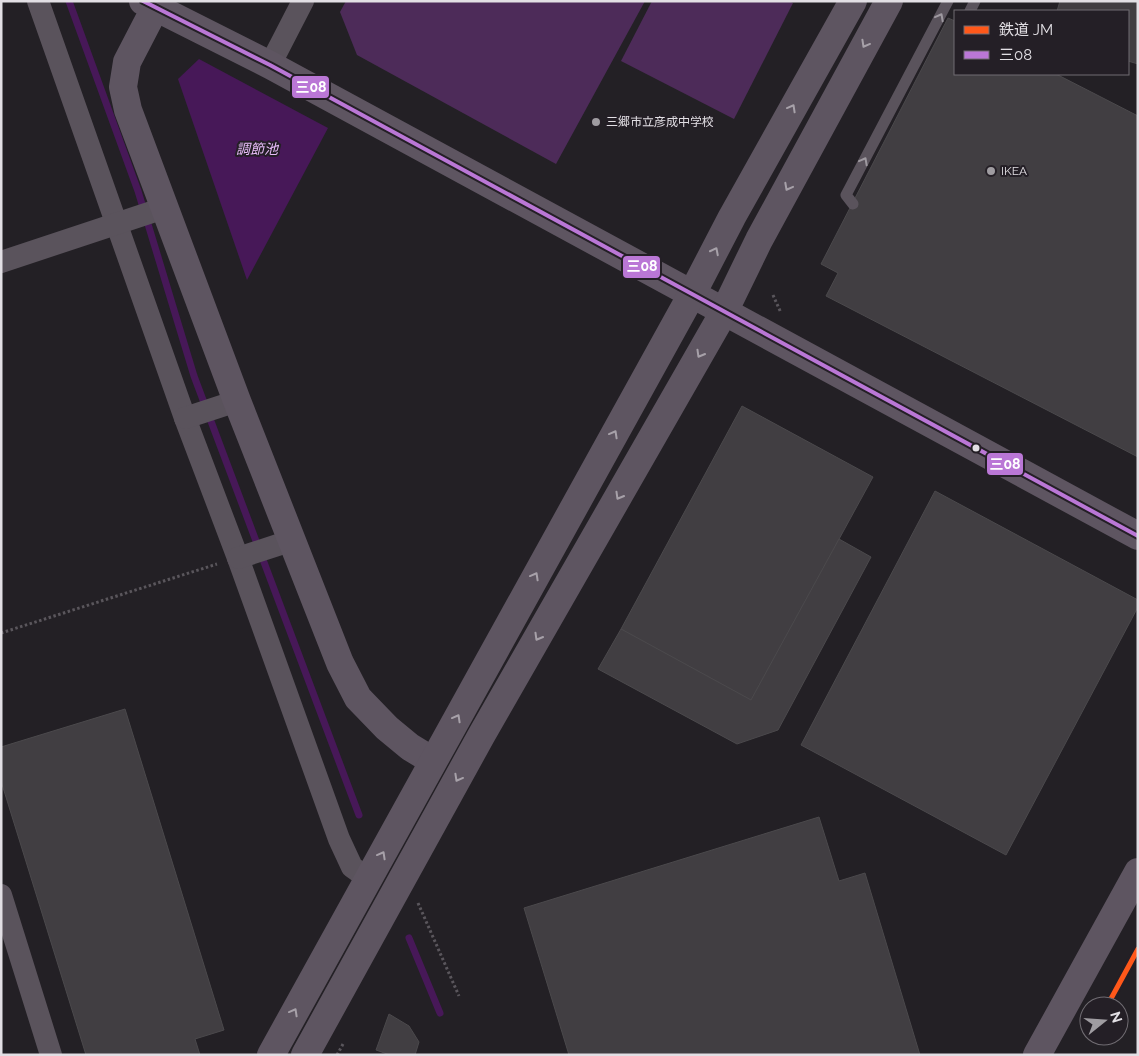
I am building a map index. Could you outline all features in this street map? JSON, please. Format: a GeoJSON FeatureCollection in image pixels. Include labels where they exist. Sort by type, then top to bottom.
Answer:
{"type":"FeatureCollection","features":[{"type":"Feature","properties":{"kind":"street"},"geometry":{"type":"LineString","coordinates":[[38,1],[116,225],[339,839],[352,867],[368,879]]}},
{"type":"Feature","properties":{"kind":"street"},"geometry":{"type":"LineString","coordinates":[[270,65],[303,1]]}},
{"type":"Feature","properties":{"kind":"street"},"geometry":{"type":"LineString","coordinates":[[271,1055],[852,1]]}},
{"type":"Feature","properties":{"kind":"street"},"geometry":{"type":"LineString","coordinates":[[306,1055],[481,736],[724,312],[759,240],[888,1]]}},
{"type":"Feature","properties":{"kind":"street"},"geometry":{"type":"LineString","coordinates":[[433,760],[410,747],[387,728],[358,698],[281,544],[228,404],[158,210],[123,87],[127,62],[149,5],[270,65],[1138,536]]}},
{"type":"Feature","properties":{"kind":"street"},"geometry":{"type":"LineString","coordinates":[[1,262],[158,210]]}},
{"type":"Feature","properties":{"kind":"street"},"geometry":{"type":"LineString","coordinates":[[186,418],[228,404]]}},
{"type":"Feature","properties":{"kind":"street"},"geometry":{"type":"LineString","coordinates":[[238,558],[281,544]]}},
{"type":"Feature","properties":{"kind":"street"},"geometry":{"type":"LineString","coordinates":[[1037,1055],[1138,872]]}},
{"type":"Feature","properties":{"kind":"street"},"geometry":{"type":"LineString","coordinates":[[1,895],[51,1055]]}},
{"type":"Feature","properties":{"kind":"lane"},"geometry":{"type":"LineString","coordinates":[[853,204],[846,196],[948,1]]}},
{"type":"Feature","properties":{"kind":"path"},"geometry":{"type":"LineString","coordinates":[[1,633],[238,558]]}},
{"type":"Feature","properties":{"kind":"path"},"geometry":{"type":"LineString","coordinates":[[418,902],[459,996]]}},
{"type":"Feature","properties":{"kind":"shaded area"},"geometry":{"type":"Polygon","coordinates":[[[346,1],[645,1],[556,164],[357,55],[340,12],[346,1]]]}},
{"type":"Feature","properties":{"kind":"shaded area"},"geometry":{"type":"Polygon","coordinates":[[[652,1],[789,1],[793,3],[734,119],[621,61],[652,1]]]}},
{"type":"Feature","properties":{"kind":"water","name":"調節池"},"geometry":{"type":"Polygon","coordinates":[[[199,59],[328,128],[247,280],[178,79],[199,59]]]}},
{"type":"Feature","properties":{"kind":"building"},"geometry":{"type":"Polygon","coordinates":[[[1060,1],[1138,1],[1138,64],[1129,61],[1129,10],[1057,10],[1060,1]]]}},
{"type":"Feature","properties":{"kind":"building","name":"IKEA"},"geometry":{"type":"Polygon","coordinates":[[[948,18],[954,21],[954,75],[1058,75],[1138,116],[1138,457],[826,296],[838,273],[821,264],[948,18]]]}},
{"type":"Feature","properties":{"kind":"building"},"geometry":{"type":"Polygon","coordinates":[[[742,406],[873,477],[751,700],[621,629],[742,406]]]}},
{"type":"Feature","properties":{"kind":"building"},"geometry":{"type":"Polygon","coordinates":[[[935,491],[1138,600],[1138,607],[1006,855],[801,745],[935,491]]]}},
{"type":"Feature","properties":{"kind":"building"},"geometry":{"type":"Polygon","coordinates":[[[839,539],[871,557],[778,730],[737,744],[598,669],[621,629],[751,700],[839,539]]]}},
{"type":"Feature","properties":{"kind":"building"},"geometry":{"type":"Polygon","coordinates":[[[125,709],[224,1030],[195,1039],[200,1055],[86,1055],[1,781],[1,747],[125,709]]]}},
{"type":"Feature","properties":{"kind":"building"},"geometry":{"type":"Polygon","coordinates":[[[819,817],[839,881],[865,873],[920,1055],[569,1055],[524,908],[819,817]]]}},
{"type":"Feature","properties":{"kind":"building"},"geometry":{"type":"Polygon","coordinates":[[[389,1014],[409,1026],[419,1042],[415,1055],[390,1055],[376,1050],[389,1014]]]}},
{"type":"Feature","properties":{"kind":"waterway"},"geometry":{"type":"LineString","coordinates":[[69,1],[138,191],[194,376],[359,815]]}},
{"type":"Feature","properties":{"kind":"waterway"},"geometry":{"type":"LineString","coordinates":[[409,938],[440,1013]]}},
{"type":"Feature","properties":{"kind":"rail line","name":"JM"},"geometry":{"type":"LineString","coordinates":[[1112,996],[1138,949]]}},
{"type":"Feature","properties":{"kind":"transit line","name":"三08"},"geometry":{"type":"LineString","coordinates":[[143,1],[270,65],[1138,536]]}},
{"type":"Feature","properties":{"kind":"place","name":"三郷市立彦成中学校"},"geometry":{"type":"Point","coordinates":[596,122]}},
{"type":"Feature","properties":{"kind":"place","name":"IKEA"},"geometry":{"type":"Point","coordinates":[991,171]}}]}
